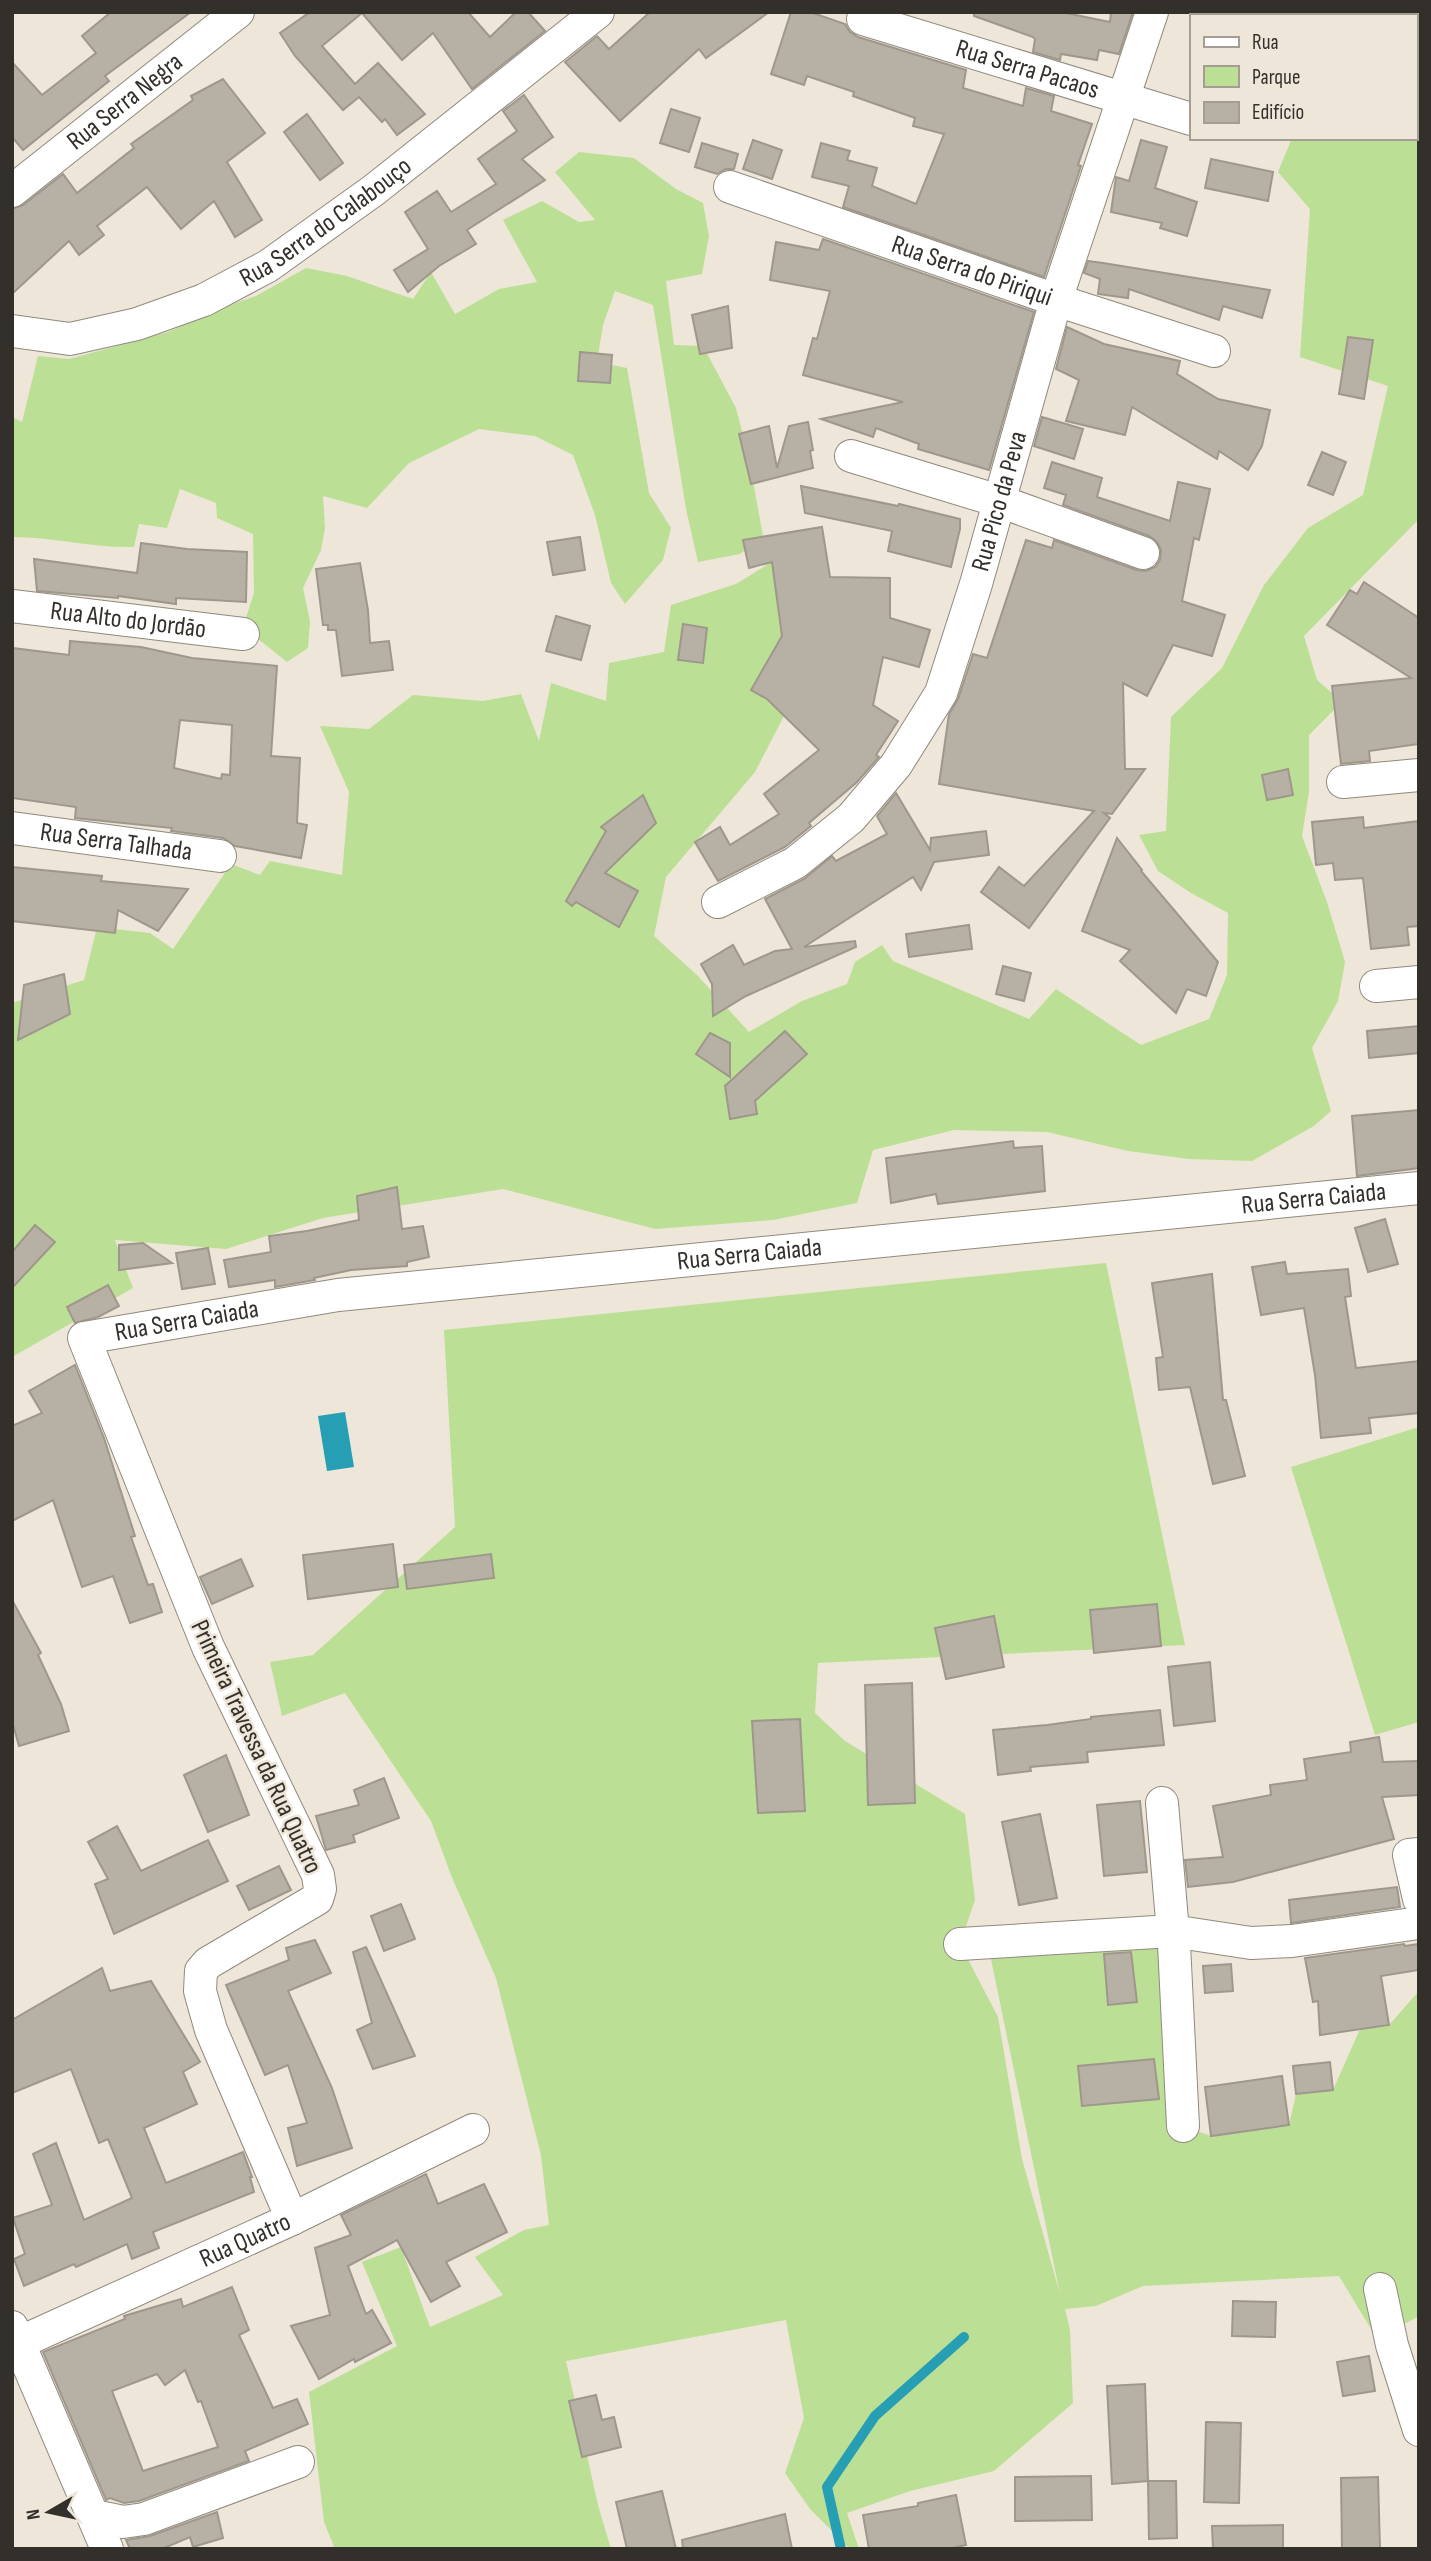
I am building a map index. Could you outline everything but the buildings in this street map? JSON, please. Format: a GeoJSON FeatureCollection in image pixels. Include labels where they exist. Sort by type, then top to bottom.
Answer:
{"type":"FeatureCollection","features":[{"type":"Feature","properties":{"kind":"street","name":"Rua Serra Negra"},"geometry":{"type":"LineString","coordinates":[[12,191],[238,12]]}},
{"type":"Feature","properties":{"kind":"street","name":"Rua Serra do Calabouço"},"geometry":{"type":"LineString","coordinates":[[12,331],[70,339],[137,324],[204,300],[268,266],[374,190],[598,12]]}},
{"type":"Feature","properties":{"kind":"street","name":"Rua Pico da Peva"},"geometry":{"type":"LineString","coordinates":[[718,902],[795,863],[851,818],[895,765],[941,693],[976,584],[1056,300],[1152,12]]}},
{"type":"Feature","properties":{"kind":"street","name":"Rua Serra Pacaos"},"geometry":{"type":"LineString","coordinates":[[863,19],[1190,119]]}},
{"type":"Feature","properties":{"kind":"street","name":"Rua Serra do Piriqui"},"geometry":{"type":"LineString","coordinates":[[730,187],[1056,300],[1214,351]]}},
{"type":"Feature","properties":{"kind":"street"},"geometry":{"type":"LineString","coordinates":[[851,456],[999,501],[1143,553]]}},
{"type":"Feature","properties":{"kind":"street","name":"Rua Alto do Jordão"},"geometry":{"type":"LineString","coordinates":[[12,606],[243,634]]}},
{"type":"Feature","properties":{"kind":"street"},"geometry":{"type":"LineString","coordinates":[[1343,782],[1419,775]]}},
{"type":"Feature","properties":{"kind":"street","name":"Rua Serra Talhada"},"geometry":{"type":"LineString","coordinates":[[12,828],[220,856]]}},
{"type":"Feature","properties":{"kind":"street"},"geometry":{"type":"LineString","coordinates":[[1376,986],[1419,982]]}},
{"type":"Feature","properties":{"kind":"street","name":"Rua Serra Caiada"},"geometry":{"type":"LineString","coordinates":[[84,1338],[338,1295],[1419,1188]]}},
{"type":"Feature","properties":{"kind":"street","name":"Primeira Travessa da Rua Quatro"},"geometry":{"type":"LineString","coordinates":[[84,1338],[208,1647],[317,1875],[320,1889],[317,1899],[208,1963],[201,1971],[200,1991],[211,2030],[292,2219]]}},
{"type":"Feature","properties":{"kind":"street"},"geometry":{"type":"LineString","coordinates":[[1163,1803],[1183,2126]]}},
{"type":"Feature","properties":{"kind":"street"},"geometry":{"type":"LineString","coordinates":[[1419,1854],[1409,1855],[1419,1899]]}},
{"type":"Feature","properties":{"kind":"street"},"geometry":{"type":"LineString","coordinates":[[960,1944],[1172,1931],[1251,1943],[1292,1941],[1419,1923]]}},
{"type":"Feature","properties":{"kind":"street","name":"Rua Quatro"},"geometry":{"type":"LineString","coordinates":[[14,2338],[292,2219],[473,2130]]}},
{"type":"Feature","properties":{"kind":"street"},"geometry":{"type":"LineString","coordinates":[[1380,2289],[1392,2345],[1419,2430]]}},
{"type":"Feature","properties":{"kind":"street"},"geometry":{"type":"LineString","coordinates":[[14,2338],[107,2549]]}},
{"type":"Feature","properties":{"kind":"street"},"geometry":{"type":"LineString","coordinates":[[94,2516],[123,2522],[144,2519],[298,2462]]}},
{"type":"Feature","properties":{"kind":"green space"},"geometry":{"type":"Polygon","coordinates":[[[1419,12],[1419,519],[1304,636],[1317,680],[1342,702],[1309,735],[1309,792],[1302,836],[1327,902],[1345,962],[1338,1001],[1312,1048],[1331,1111],[1314,1126],[1252,1161],[1189,1159],[1128,1151],[1047,1132],[954,1130],[873,1150],[857,1203],[773,1220],[655,1229],[503,1189],[323,1218],[226,1249],[115,1240],[133,1288],[12,1357],[12,1003],[84,980],[97,927],[150,933],[173,949],[231,864],[260,875],[270,861],[342,875],[349,792],[320,726],[369,729],[413,695],[483,701],[521,694],[539,741],[551,683],[606,701],[609,663],[664,652],[671,605],[736,584],[778,558],[796,591],[785,714],[755,772],[666,877],[654,936],[698,976],[749,1032],[802,1001],[847,984],[855,962],[882,945],[893,961],[1029,1019],[1056,989],[1141,1045],[1209,1019],[1227,975],[1228,913],[1158,871],[1139,835],[1166,831],[1171,717],[1222,668],[1264,585],[1308,528],[1363,495],[1388,386],[1300,357],[1310,209],[1278,172],[1291,140],[1417,140],[1417,14],[1374,14],[1419,12]]]}},
{"type":"Feature","properties":{"kind":"green space"},"geometry":{"type":"Polygon","coordinates":[[[579,152],[634,158],[676,189],[703,203],[709,236],[702,274],[666,281],[674,345],[703,346],[736,408],[748,454],[763,536],[740,554],[698,562],[686,509],[653,305],[615,291],[603,325],[597,362],[627,368],[649,493],[671,528],[663,560],[625,604],[611,583],[595,515],[573,455],[535,436],[479,429],[409,463],[367,508],[323,496],[325,528],[321,550],[303,588],[310,621],[308,648],[287,662],[243,627],[254,593],[253,534],[217,518],[216,503],[180,489],[167,528],[139,524],[134,547],[12,537],[12,417],[22,422],[38,356],[69,359],[168,332],[256,296],[306,268],[347,276],[413,299],[431,272],[455,314],[499,289],[537,282],[503,220],[542,201],[579,222],[595,220],[555,172],[579,152]]]}},
{"type":"Feature","properties":{"kind":"green space"},"geometry":{"type":"Polygon","coordinates":[[[1106,1263],[1185,1645],[818,1663],[815,1713],[845,1741],[965,1814],[975,1900],[960,1944],[998,2017],[1022,2159],[1060,2294],[991,1959],[1174,1944],[1183,2126],[1211,2136],[1289,2125],[1296,2094],[1333,2090],[1360,2029],[1389,2025],[1419,1991],[1419,2316],[1377,2339],[1339,2276],[1143,2286],[1096,2306],[1065,2309],[1070,2330],[1073,2403],[994,2471],[910,2491],[847,2513],[859,2549],[850,2549],[810,2509],[785,2473],[804,2418],[786,2320],[566,2361],[598,2505],[611,2549],[335,2549],[324,2522],[309,2392],[397,2346],[362,2262],[401,2247],[430,2327],[503,2295],[475,2257],[524,2230],[549,2225],[541,2155],[496,1978],[451,1875],[431,1821],[345,1693],[282,1716],[270,1662],[313,1655],[455,1527],[444,1330],[1106,1263]]]}},
{"type":"Feature","properties":{"kind":"green space"},"geometry":{"type":"Polygon","coordinates":[[[1419,1427],[1419,1722],[1375,1735],[1291,1467],[1419,1427]]]}},
{"type":"Feature","properties":{"kind":"water"},"geometry":{"type":"Polygon","coordinates":[[[345,1412],[354,1467],[327,1471],[318,1416],[345,1412]]]}},
{"type":"Feature","properties":{"kind":"waterway"},"geometry":{"type":"LineString","coordinates":[[841,2549],[827,2487],[875,2416],[964,2337]]}}]}
